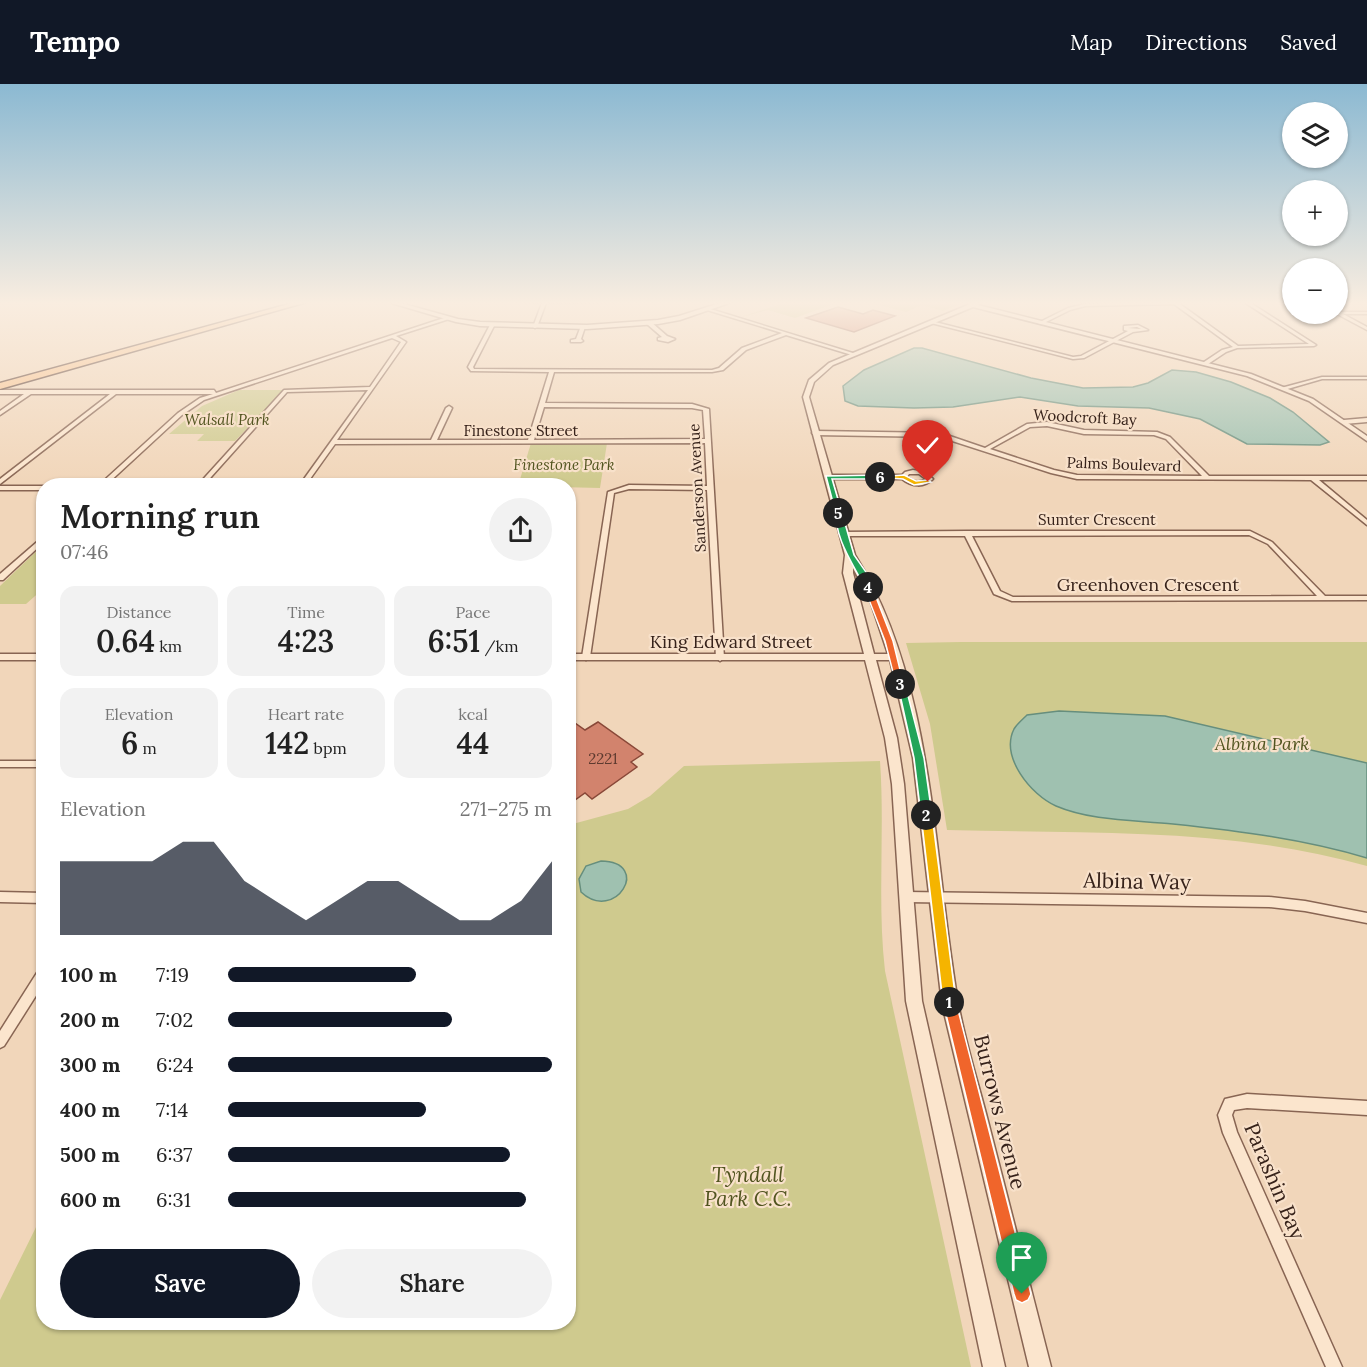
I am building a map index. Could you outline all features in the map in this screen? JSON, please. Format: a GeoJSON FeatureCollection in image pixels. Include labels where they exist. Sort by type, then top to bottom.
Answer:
{"type":"FeatureCollection","features":[{"type":"Feature","properties":{"kind":"main road"},"geometry":{"type":"LineString","coordinates":[[0,377],[56,362]]}},
{"type":"Feature","properties":{"kind":"main road"},"geometry":{"type":"LineString","coordinates":[[0,386],[89,362]]}},
{"type":"Feature","properties":{"kind":"main road"},"geometry":{"type":"LineString","coordinates":[[52,363],[63,369]]}},
{"type":"Feature","properties":{"kind":"street"},"geometry":{"type":"LineString","coordinates":[[110,478],[187,409],[220,392],[313,362]]}},
{"type":"Feature","properties":{"kind":"street"},"geometry":{"type":"LineString","coordinates":[[308,478],[390,362]]}},
{"type":"Feature","properties":{"kind":"street"},"geometry":{"type":"LineString","coordinates":[[474,362],[470,369],[478,371],[716,371],[728,362]]}},
{"type":"Feature","properties":{"kind":"street","name":"Burrows Avenue"},"geometry":{"type":"LineString","coordinates":[[838,362],[824,369],[811,381],[807,388],[807,401],[850,555],[862,572],[880,616],[893,657],[919,758],[950,1004],[1040,1367]]}},
{"type":"Feature","properties":{"kind":"street"},"geometry":{"type":"LineString","coordinates":[[1201,362],[1284,388],[1311,400],[1367,438]]}},
{"type":"Feature","properties":{"kind":"street"},"geometry":{"type":"LineString","coordinates":[[530,442],[552,371]]}},
{"type":"Feature","properties":{"kind":"street"},"geometry":{"type":"LineString","coordinates":[[1284,388],[1322,378],[1367,378]]}},
{"type":"Feature","properties":{"kind":"street"},"geometry":{"type":"LineString","coordinates":[[207,478],[286,391],[372,388]]}},
{"type":"Feature","properties":{"kind":"street"},"geometry":{"type":"LineString","coordinates":[[0,392],[220,392]]}},
{"type":"Feature","properties":{"kind":"street"},"geometry":{"type":"LineString","coordinates":[[0,413],[31,392]]}},
{"type":"Feature","properties":{"kind":"street"},"geometry":{"type":"LineString","coordinates":[[0,482],[115,392]]}},
{"type":"Feature","properties":{"kind":"street","name":"Sanderson Avenue"},"geometry":{"type":"LineString","coordinates":[[542,405],[698,406],[707,411],[720,658]]}},
{"type":"Feature","properties":{"kind":"street"},"geometry":{"type":"LineString","coordinates":[[433,442],[450,408]]}},
{"type":"Feature","properties":{"kind":"street"},"geometry":{"type":"LineString","coordinates":[[1344,422],[1367,420]]}},
{"type":"Feature","properties":{"kind":"street","name":"Woodcroft Bay"},"geometry":{"type":"LineString","coordinates":[[987,449],[1029,425],[1047,424],[1084,432],[1155,433],[1168,438],[1208,478]]}},
{"type":"Feature","properties":{"kind":"street","name":"Palms Boulevard"},"geometry":{"type":"LineString","coordinates":[[815,433],[926,433],[956,438],[1053,472],[1077,477],[1367,478]]}},
{"type":"Feature","properties":{"kind":"street","name":"Finestone Street"},"geometry":{"type":"LineString","coordinates":[[334,442],[708,441]]}},
{"type":"Feature","properties":{"kind":"street"},"geometry":{"type":"LineString","coordinates":[[828,477],[904,477]]}},
{"type":"Feature","properties":{"kind":"street"},"geometry":{"type":"LineString","coordinates":[[1313,478],[1367,523]]}},
{"type":"Feature","properties":{"kind":"street"},"geometry":{"type":"LineString","coordinates":[[586,657],[611,492],[629,487],[711,488]]}},
{"type":"Feature","properties":{"kind":"street"},"geometry":{"type":"LineString","coordinates":[[0,488],[36,488]]}},
{"type":"Feature","properties":{"kind":"street","name":"Greenhoven Crescent"},"geometry":{"type":"LineString","coordinates":[[967,533],[998,592],[1012,599],[1367,598]]}},
{"type":"Feature","properties":{"kind":"street","name":"Sumter Crescent"},"geometry":{"type":"LineString","coordinates":[[844,534],[1250,533],[1269,543],[1324,598]]}},
{"type":"Feature","properties":{"kind":"street"},"geometry":{"type":"LineString","coordinates":[[0,578],[36,545]]}},
{"type":"Feature","properties":{"kind":"street","name":"Burrows Avenue"},"geometry":{"type":"LineString","coordinates":[[850,555],[848,573],[891,738],[898,783],[914,1000],[994,1367]]}},
{"type":"Feature","properties":{"kind":"street"},"geometry":{"type":"LineString","coordinates":[[0,657],[36,657]]}},
{"type":"Feature","properties":{"kind":"street","name":"King Edward Street"},"geometry":{"type":"LineString","coordinates":[[576,657],[893,657]]}},
{"type":"Feature","properties":{"kind":"street"},"geometry":{"type":"LineString","coordinates":[[0,764],[36,764]]}},
{"type":"Feature","properties":{"kind":"street"},"geometry":{"type":"LineString","coordinates":[[0,897],[36,898]]}},
{"type":"Feature","properties":{"kind":"street","name":"Albina Way"},"geometry":{"type":"LineString","coordinates":[[906,897],[1269,902],[1305,906],[1367,918]]}},
{"type":"Feature","properties":{"kind":"street"},"geometry":{"type":"LineString","coordinates":[[0,1042],[36,985]]}},
{"type":"Feature","properties":{"kind":"street","name":"Parashin Bay"},"geometry":{"type":"LineString","coordinates":[[1334,1367],[1230,1133],[1225,1115],[1230,1104],[1246,1101],[1367,1108]]}},
{"type":"Feature","properties":{"kind":"green space","name":"Walsall Park"},"geometry":{"type":"Polygon","coordinates":[[[239,390],[284,390],[235,441],[197,441],[204,434],[169,434],[202,406],[239,390]]]}},
{"type":"Feature","properties":{"kind":"green space","name":"Finestone Park"},"geometry":{"type":"Polygon","coordinates":[[[531,443],[607,443],[600,488],[576,487],[576,478],[520,478],[531,443]]]}},
{"type":"Feature","properties":{"kind":"green space"},"geometry":{"type":"Polygon","coordinates":[[[36,552],[36,595],[26,604],[0,604],[0,586],[36,552]]]}},
{"type":"Feature","properties":{"kind":"green space","name":"Albina Park"},"geometry":{"type":"Polygon","coordinates":[[[1367,642],[1367,866],[1316,853],[1264,844],[1211,839],[1106,833],[947,830],[930,724],[906,643],[1367,642]]]}},
{"type":"Feature","properties":{"kind":"green space","name":"Tyndall Park C.C."},"geometry":{"type":"Polygon","coordinates":[[[880,761],[885,971],[971,1367],[0,1367],[0,1300],[36,1227],[36,1330],[576,1330],[576,823],[628,809],[650,796],[684,766],[880,761]]]}},
{"type":"Feature","properties":{"kind":"shaded area"},"geometry":{"type":"Polygon","coordinates":[[[882,362],[972,362],[1031,378],[1083,388],[1133,387],[1148,383],[1172,370],[1196,372],[1231,382],[1270,398],[1293,412],[1329,442],[1320,445],[1247,444],[1200,419],[1149,408],[1078,406],[1020,397],[953,407],[858,406],[845,401],[843,386],[864,370],[882,362]]]}},
{"type":"Feature","properties":{"kind":"shaded area"},"geometry":{"type":"Polygon","coordinates":[[[1059,711],[1165,716],[1367,763],[1367,858],[1271,836],[1098,817],[1056,806],[1037,793],[1020,774],[1011,751],[1011,740],[1014,729],[1027,715],[1059,711]]]}},
{"type":"Feature","properties":{"kind":"shaded area"},"geometry":{"type":"Polygon","coordinates":[[[601,861],[616,864],[625,871],[626,880],[623,889],[616,897],[606,901],[594,900],[581,892],[579,879],[586,866],[601,861]]]}},
{"type":"Feature","properties":{"kind":"building"},"geometry":{"type":"Polygon","coordinates":[[[598,722],[643,754],[631,762],[637,767],[592,799],[585,793],[576,799],[576,724],[585,730],[598,722]]]}},
{"type":"Feature","properties":{"kind":"route"},"geometry":{"type":"LineString","coordinates":[[928,482],[914,483],[904,477],[828,477],[850,555],[862,572],[889,641],[910,719],[919,758],[950,1004],[1022,1294]]}}]}
